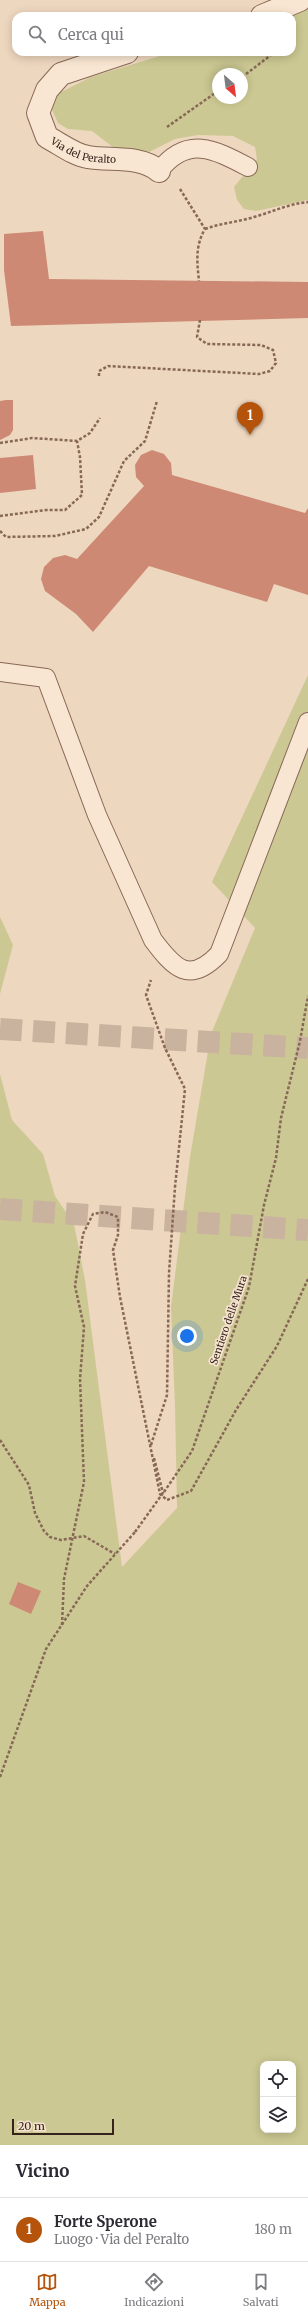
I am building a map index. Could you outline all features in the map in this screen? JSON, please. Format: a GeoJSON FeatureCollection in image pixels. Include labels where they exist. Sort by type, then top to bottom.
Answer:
{"type":"FeatureCollection","features":[{"type":"Feature","properties":{"kind":"street"},"geometry":{"type":"LineString","coordinates":[[272,12],[300,0]]}},
{"type":"Feature","properties":{"kind":"street","name":"Via del Peralto"},"geometry":{"type":"LineString","coordinates":[[115,56],[61,74],[47,90],[38,113],[47,137],[86,157],[132,160],[149,165],[159,171]]}},
{"type":"Feature","properties":{"kind":"lane","name":"Via del Peralto"},"geometry":{"type":"LineString","coordinates":[[159,171],[169,158],[180,150],[212,149],[248,167]]}},
{"type":"Feature","properties":{"kind":"lane"},"geometry":{"type":"LineString","coordinates":[[0,672],[46,678],[97,815],[153,940],[166,958],[182,971],[195,971],[210,963],[219,954],[308,722]]}},
{"type":"Feature","properties":{"kind":"path"},"geometry":{"type":"LineString","coordinates":[[248,72],[270,56]]}},
{"type":"Feature","properties":{"kind":"path"},"geometry":{"type":"LineString","coordinates":[[177,185],[205,228]]}},
{"type":"Feature","properties":{"kind":"path"},"geometry":{"type":"LineString","coordinates":[[199,282],[196,254],[200,237],[205,228],[223,222],[255,217],[297,203],[308,202]]}},
{"type":"Feature","properties":{"kind":"path"},"geometry":{"type":"LineString","coordinates":[[99,376],[99,370],[108,366],[259,374],[270,370],[276,363],[273,350],[261,345],[207,344],[197,337],[200,320]]}},
{"type":"Feature","properties":{"kind":"path"},"geometry":{"type":"LineString","coordinates":[[0,531],[6,537],[55,536],[86,529],[99,517],[124,461],[145,441],[157,401]]}},
{"type":"Feature","properties":{"kind":"path"},"geometry":{"type":"LineString","coordinates":[[0,443],[32,438],[78,441],[90,433],[100,418]]}},
{"type":"Feature","properties":{"kind":"path"},"geometry":{"type":"LineString","coordinates":[[0,516],[46,510],[65,510],[82,494],[78,441]]}},
{"type":"Feature","properties":{"kind":"path"},"geometry":{"type":"LineString","coordinates":[[153,974],[146,995],[165,1048],[185,1089],[175,1187],[169,1272],[167,1395],[151,1445],[163,1493]]}},
{"type":"Feature","properties":{"kind":"path","name":"Sentiero delle Mura"},"geometry":{"type":"LineString","coordinates":[[0,1777],[46,1650],[87,1586],[135,1532],[192,1451],[249,1287],[264,1205],[276,1158],[280,1118],[300,1041],[308,996]]}},
{"type":"Feature","properties":{"kind":"path"},"geometry":{"type":"LineString","coordinates":[[62,1625],[64,1579],[71,1539],[84,1482],[80,1379],[84,1327],[75,1286],[83,1234],[93,1214],[105,1212],[118,1217],[118,1235],[113,1250],[120,1297],[160,1494],[167,1500],[191,1491],[236,1410],[277,1346],[308,1279]]}},
{"type":"Feature","properties":{"kind":"path"},"geometry":{"type":"LineString","coordinates":[[0,1440],[29,1485],[35,1513],[44,1531],[50,1537],[61,1540],[84,1536],[115,1554]]}},
{"type":"Feature","properties":{"kind":"shaded area"},"geometry":{"type":"Polygon","coordinates":[[[308,10],[308,200],[256,211],[244,209],[237,200],[234,187],[257,159],[255,147],[233,136],[198,135],[175,139],[145,154],[122,154],[92,131],[68,129],[58,123],[49,103],[57,94],[91,77],[160,56],[296,56],[296,14],[308,10]]]}},
{"type":"Feature","properties":{"kind":"shaded area"},"geometry":{"type":"Polygon","coordinates":[[[308,675],[308,2145],[0,2145],[0,1074],[12,1120],[43,1154],[55,1196],[74,1224],[85,1280],[122,1567],[177,1508],[171,1307],[190,1157],[211,1034],[255,928],[212,882],[308,675]]]}},
{"type":"Feature","properties":{"kind":"shaded area"},"geometry":{"type":"Polygon","coordinates":[[[0,917],[13,945],[0,994],[0,917]]]}},
{"type":"Feature","properties":{"kind":"building"},"geometry":{"type":"Polygon","coordinates":[[[43,231],[49,279],[308,282],[308,318],[11,326],[4,270],[4,234],[43,231]]]}},
{"type":"Feature","properties":{"kind":"building"},"geometry":{"type":"Polygon","coordinates":[[[13,400],[13,430],[10,435],[0,440],[0,401],[13,400]]]}},
{"type":"Feature","properties":{"kind":"building"},"geometry":{"type":"Polygon","coordinates":[[[152,450],[164,454],[171,463],[172,475],[305,513],[308,508],[308,595],[274,584],[267,602],[149,566],[93,632],[76,614],[45,591],[41,579],[44,567],[53,558],[65,555],[77,559],[144,486],[136,477],[135,465],[141,455],[152,450]]]}},
{"type":"Feature","properties":{"kind":"building"},"geometry":{"type":"Polygon","coordinates":[[[33,455],[36,489],[0,493],[0,458],[33,455]]]}},
{"type":"Feature","properties":{"kind":"building"},"geometry":{"type":"Polygon","coordinates":[[[18,1582],[41,1591],[31,1614],[9,1604],[18,1582]]]}},
{"type":"Feature","properties":{"kind":"tunnel"},"geometry":{"type":"LineString","coordinates":[[0,1029],[308,1048]]}},
{"type":"Feature","properties":{"kind":"tunnel"},"geometry":{"type":"LineString","coordinates":[[0,1209],[308,1230]]}},
{"type":"Feature","properties":{"kind":"place","name":"Forte Sperone"},"geometry":{"type":"Point","coordinates":[250,435]}}]}
